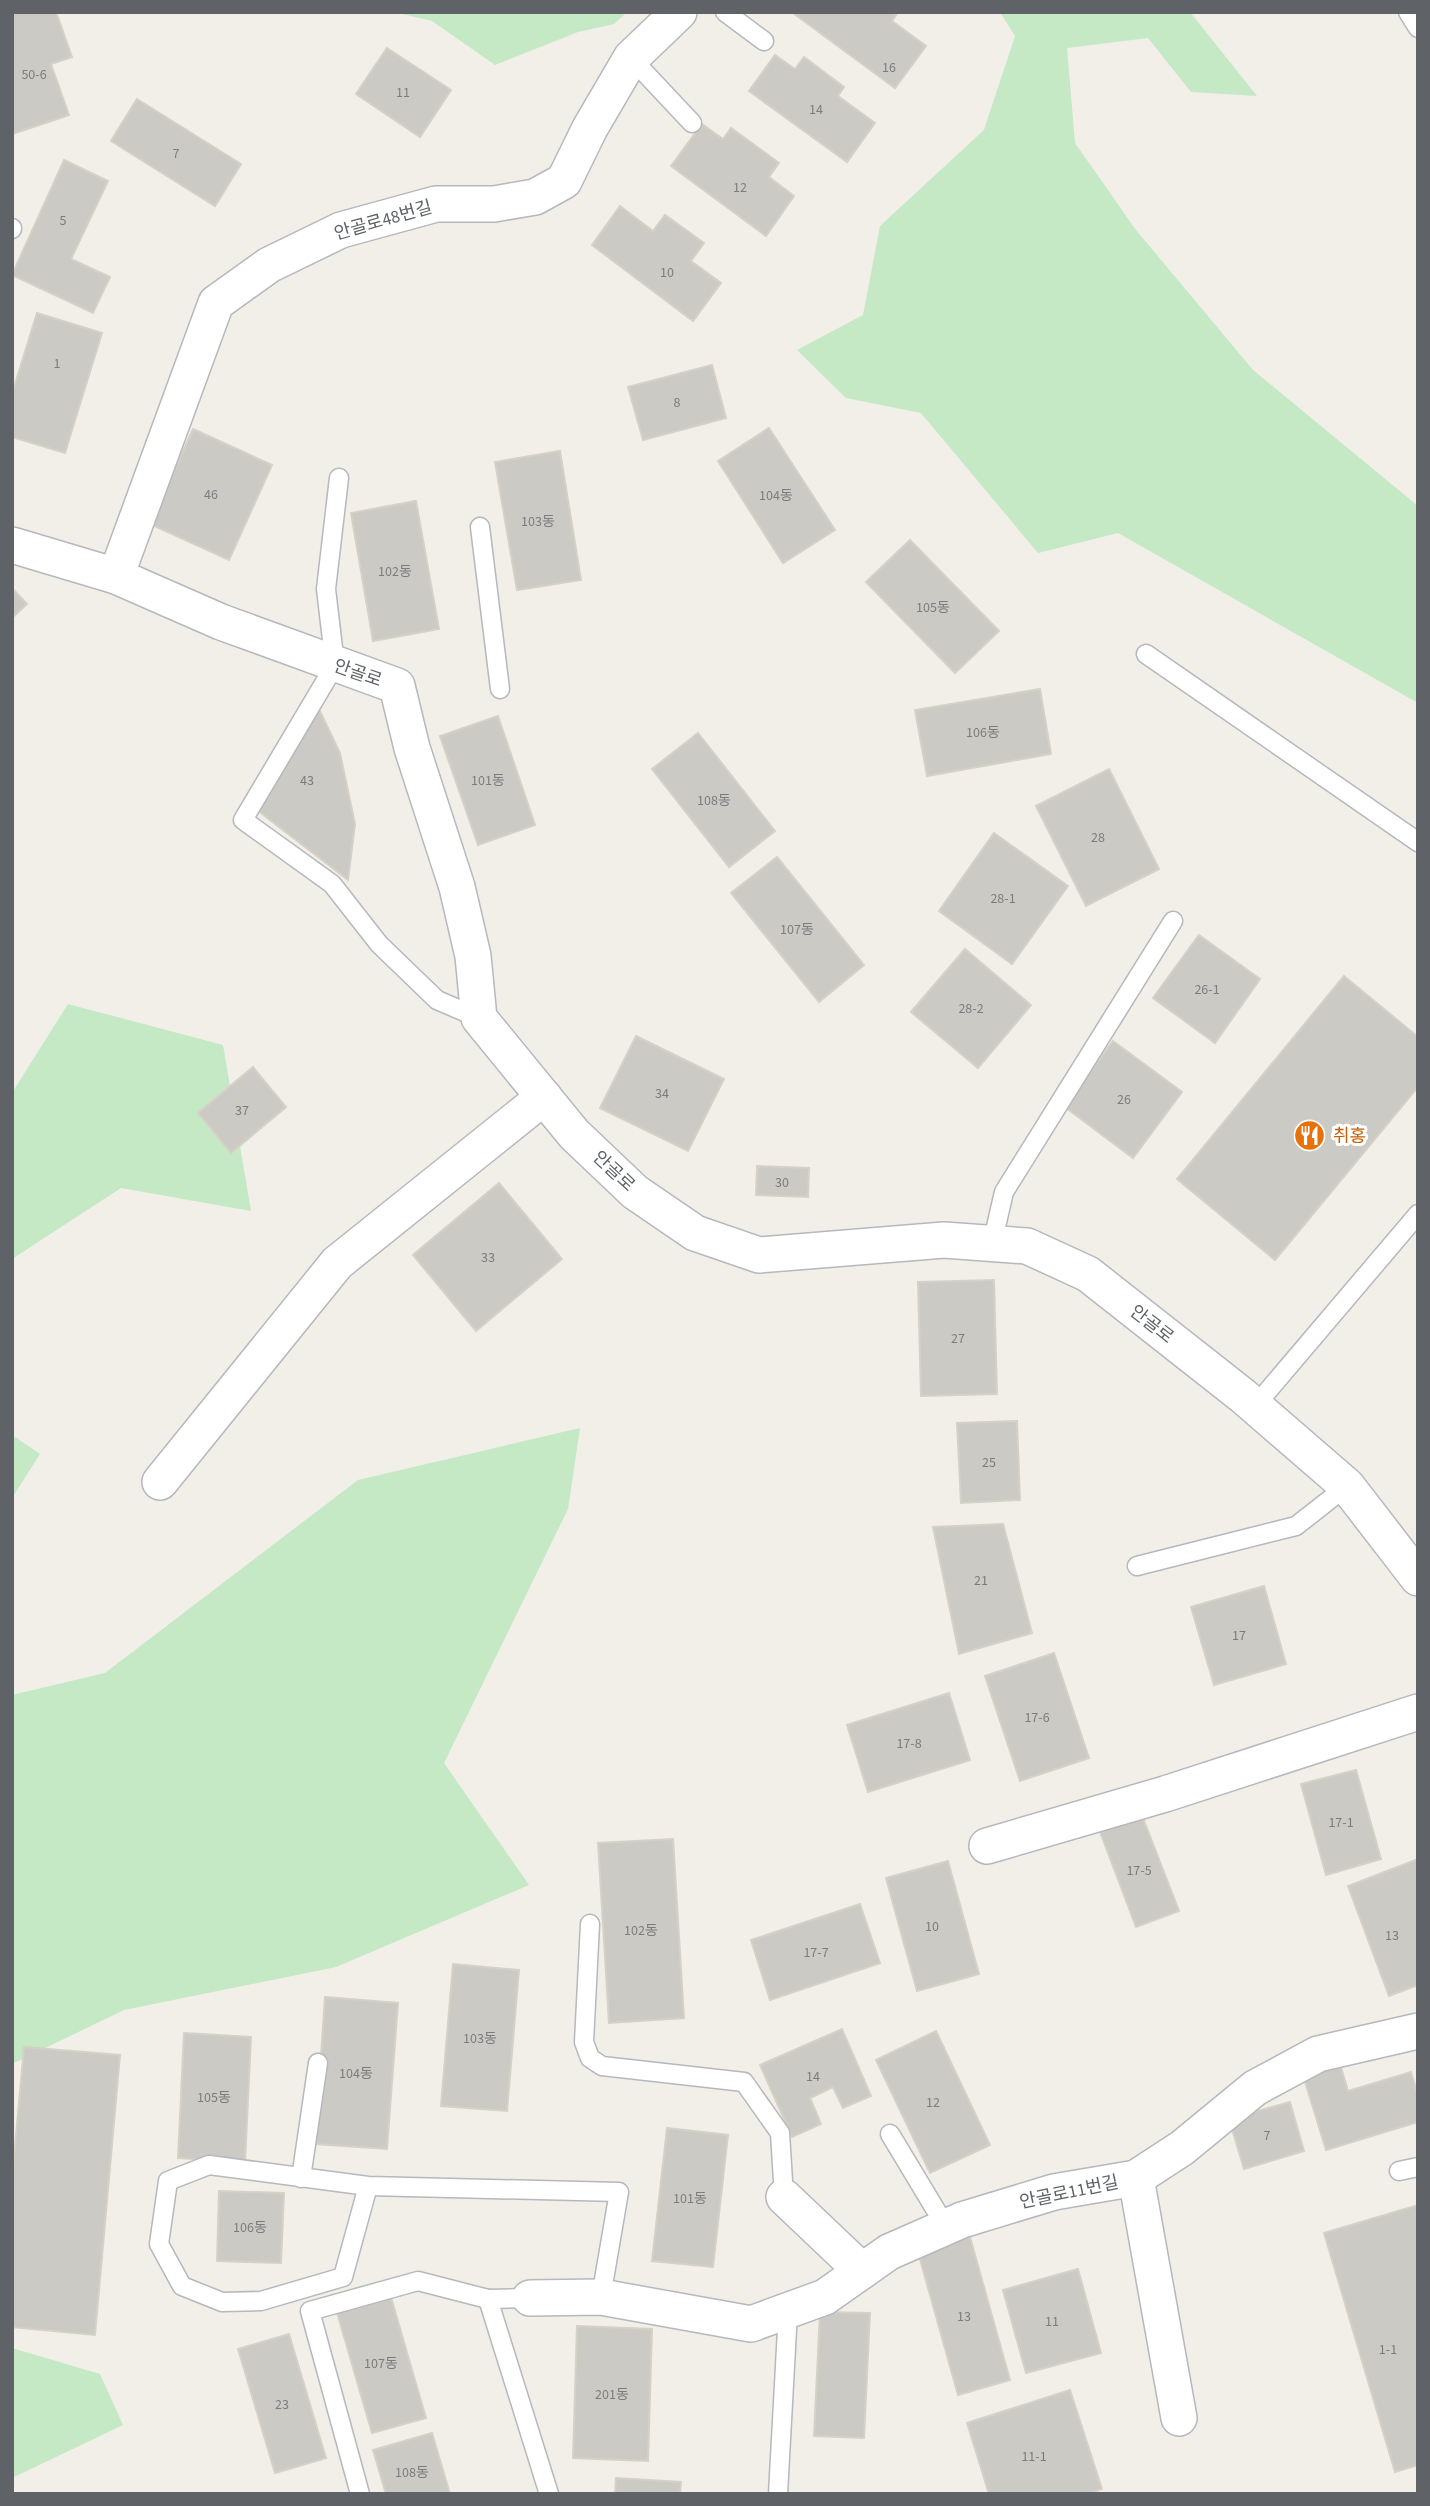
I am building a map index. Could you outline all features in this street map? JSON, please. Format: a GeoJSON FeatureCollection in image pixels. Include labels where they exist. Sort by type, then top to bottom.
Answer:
{"type":"FeatureCollection","features":[{"type":"Feature","properties":{"kind":"street","name":"안골로48번길"},"geometry":{"type":"LineString","coordinates":[[116,576],[216,303],[269,265],[341,230],[436,204],[494,204],[535,197],[564,181],[590,128],[631,58],[680,12]]}},
{"type":"Feature","properties":{"kind":"street","name":"안골로"},"geometry":{"type":"LineString","coordinates":[[12,545],[116,576],[221,622],[397,686],[412,748],[457,887],[473,956],[478,1018],[574,1134],[635,1192],[695,1233],[759,1255],[944,1240],[1027,1246],[1088,1274],[1255,1406],[1347,1486],[1418,1578]]}},
{"type":"Feature","properties":{"kind":"street"},"geometry":{"type":"LineString","coordinates":[[160,1482],[337,1263],[544,1097]]}},
{"type":"Feature","properties":{"kind":"street"},"geometry":{"type":"LineString","coordinates":[[987,1846],[1165,1794],[1418,1712]]}},
{"type":"Feature","properties":{"kind":"street","name":"안골로11번길"},"geometry":{"type":"LineString","coordinates":[[530,2298],[601,2297],[751,2324],[825,2297],[889,2252],[946,2227],[1054,2192],[1136,2178],[1182,2148],[1255,2088],[1318,2054],[1418,2031]]}},
{"type":"Feature","properties":{"kind":"street"},"geometry":{"type":"LineString","coordinates":[[1136,2178],[1179,2418]]}},
{"type":"Feature","properties":{"kind":"street"},"geometry":{"type":"LineString","coordinates":[[784,2197],[862,2271]]}},
{"type":"Feature","properties":{"kind":"lane"},"geometry":{"type":"LineString","coordinates":[[724,12],[764,41]]}},
{"type":"Feature","properties":{"kind":"lane"},"geometry":{"type":"LineString","coordinates":[[1408,12],[1418,28]]}},
{"type":"Feature","properties":{"kind":"lane"},"geometry":{"type":"LineString","coordinates":[[631,58],[692,123]]}},
{"type":"Feature","properties":{"kind":"lane"},"geometry":{"type":"LineString","coordinates":[[339,478],[326,589],[335,665],[243,820],[332,884],[379,944],[437,1000],[478,1018]]}},
{"type":"Feature","properties":{"kind":"lane"},"geometry":{"type":"LineString","coordinates":[[480,527],[500,689]]}},
{"type":"Feature","properties":{"kind":"lane"},"geometry":{"type":"LineString","coordinates":[[1146,654],[1418,842]]}},
{"type":"Feature","properties":{"kind":"lane"},"geometry":{"type":"LineString","coordinates":[[992,1244],[1004,1192],[1173,921]]}},
{"type":"Feature","properties":{"kind":"lane"},"geometry":{"type":"LineString","coordinates":[[1255,1406],[1418,1214]]}},
{"type":"Feature","properties":{"kind":"lane"},"geometry":{"type":"LineString","coordinates":[[1137,1566],[1296,1526],[1347,1486]]}},
{"type":"Feature","properties":{"kind":"lane"},"geometry":{"type":"LineString","coordinates":[[590,1924],[584,2042],[590,2058],[602,2066],[744,2082],[780,2133],[784,2197]]}},
{"type":"Feature","properties":{"kind":"lane"},"geometry":{"type":"LineString","coordinates":[[302,2178],[318,2063]]}},
{"type":"Feature","properties":{"kind":"lane"},"geometry":{"type":"LineString","coordinates":[[890,2134],[946,2227]]}},
{"type":"Feature","properties":{"kind":"lane"},"geometry":{"type":"LineString","coordinates":[[368,2186],[343,2277],[261,2301],[222,2302],[182,2286],[159,2244],[168,2181],[209,2165],[368,2186],[619,2192],[601,2297]]}},
{"type":"Feature","properties":{"kind":"lane"},"geometry":{"type":"LineString","coordinates":[[1399,2171],[1418,2167]]}},
{"type":"Feature","properties":{"kind":"lane"},"geometry":{"type":"LineString","coordinates":[[360,2494],[310,2311],[418,2281],[488,2299],[530,2298]]}},
{"type":"Feature","properties":{"kind":"lane"},"geometry":{"type":"LineString","coordinates":[[488,2299],[549,2494]]}},
{"type":"Feature","properties":{"kind":"lane"},"geometry":{"type":"LineString","coordinates":[[778,2494],[788,2311]]}},
{"type":"Feature","properties":{"kind":"green space"},"geometry":{"type":"Polygon","coordinates":[[[394,12],[627,12],[614,24],[578,32],[495,65],[432,21],[394,12]]]}},
{"type":"Feature","properties":{"kind":"green space"},"geometry":{"type":"Polygon","coordinates":[[[1000,12],[1190,12],[1257,96],[1191,92],[1148,38],[1067,48],[1075,143],[1136,230],[1253,370],[1418,506],[1418,703],[1118,533],[1038,553],[921,413],[846,398],[797,350],[863,315],[880,226],[984,130],[1015,36],[1000,12]]]}},
{"type":"Feature","properties":{"kind":"green space"},"geometry":{"type":"Polygon","coordinates":[[[68,1004],[223,1045],[251,1211],[121,1188],[12,1259],[12,1093],[68,1004]]]}},
{"type":"Feature","properties":{"kind":"green space"},"geometry":{"type":"Polygon","coordinates":[[[580,1428],[568,1509],[444,1763],[529,1885],[336,1967],[124,2010],[12,2064],[12,1695],[105,1673],[358,1480],[580,1428]]]}},
{"type":"Feature","properties":{"kind":"green space"},"geometry":{"type":"Polygon","coordinates":[[[12,1435],[40,1454],[12,1498],[12,1435]]]}},
{"type":"Feature","properties":{"kind":"green space"},"geometry":{"type":"Polygon","coordinates":[[[12,2348],[100,2374],[123,2425],[12,2478],[12,2348]]]}},
{"type":"Feature","properties":{"kind":"building"},"geometry":{"type":"Polygon","coordinates":[[[12,12],[56,12],[72,57],[51,64],[69,115],[12,134],[12,12]]]}},
{"type":"Feature","properties":{"kind":"building"},"geometry":{"type":"Polygon","coordinates":[[[898,12],[892,21],[926,46],[895,88],[793,13],[898,12]]]}},
{"type":"Feature","properties":{"kind":"building"},"geometry":{"type":"Polygon","coordinates":[[[387,48],[451,90],[420,137],[356,94],[387,48]]]}},
{"type":"Feature","properties":{"kind":"building"},"geometry":{"type":"Polygon","coordinates":[[[775,55],[795,69],[804,57],[844,87],[838,96],[875,123],[847,162],[749,91],[775,55]]]}},
{"type":"Feature","properties":{"kind":"building"},"geometry":{"type":"Polygon","coordinates":[[[137,99],[241,164],[215,206],[111,141],[137,99]]]}},
{"type":"Feature","properties":{"kind":"building"},"geometry":{"type":"Polygon","coordinates":[[[702,124],[723,139],[731,128],[779,163],[769,177],[794,196],[766,236],[671,166],[702,124]]]}},
{"type":"Feature","properties":{"kind":"building"},"geometry":{"type":"Polygon","coordinates":[[[64,160],[108,181],[71,259],[110,277],[93,313],[12,275],[64,160]]]}},
{"type":"Feature","properties":{"kind":"building"},"geometry":{"type":"Polygon","coordinates":[[[620,206],[653,231],[665,215],[704,243],[691,261],[721,283],[693,321],[592,245],[620,206]]]}},
{"type":"Feature","properties":{"kind":"building"},"geometry":{"type":"Polygon","coordinates":[[[37,313],[102,333],[65,453],[12,437],[12,394],[37,313]]]}},
{"type":"Feature","properties":{"kind":"building"},"geometry":{"type":"Polygon","coordinates":[[[712,365],[726,418],[643,440],[628,387],[712,365]]]}},
{"type":"Feature","properties":{"kind":"building"},"geometry":{"type":"Polygon","coordinates":[[[769,428],[835,530],[783,563],[718,461],[769,428]]]}},
{"type":"Feature","properties":{"kind":"building"},"geometry":{"type":"Polygon","coordinates":[[[193,429],[272,465],[229,560],[150,524],[193,429]]]}},
{"type":"Feature","properties":{"kind":"building"},"geometry":{"type":"Polygon","coordinates":[[[560,451],[581,580],[517,590],[495,462],[560,451]]]}},
{"type":"Feature","properties":{"kind":"building"},"geometry":{"type":"Polygon","coordinates":[[[416,501],[439,629],[373,641],[351,513],[416,501]]]}},
{"type":"Feature","properties":{"kind":"building"},"geometry":{"type":"Polygon","coordinates":[[[910,540],[999,631],[955,673],[866,582],[910,540]]]}},
{"type":"Feature","properties":{"kind":"building"},"geometry":{"type":"Polygon","coordinates":[[[12,588],[27,604],[12,618],[12,588]]]}},
{"type":"Feature","properties":{"kind":"building"},"geometry":{"type":"Polygon","coordinates":[[[1040,689],[1051,754],[927,776],[915,710],[1040,689]]]}},
{"type":"Feature","properties":{"kind":"building"},"geometry":{"type":"Polygon","coordinates":[[[316,703],[340,753],[355,824],[348,880],[253,807],[316,703]]]}},
{"type":"Feature","properties":{"kind":"building"},"geometry":{"type":"Polygon","coordinates":[[[498,716],[535,825],[478,845],[440,736],[498,716]]]}},
{"type":"Feature","properties":{"kind":"building"},"geometry":{"type":"Polygon","coordinates":[[[698,733],[775,831],[729,867],[652,769],[698,733]]]}},
{"type":"Feature","properties":{"kind":"building"},"geometry":{"type":"Polygon","coordinates":[[[1109,769],[1159,869],[1086,906],[1036,806],[1109,769]]]}},
{"type":"Feature","properties":{"kind":"building"},"geometry":{"type":"Polygon","coordinates":[[[994,833],[1068,886],[1012,964],[939,911],[994,833]]]}},
{"type":"Feature","properties":{"kind":"building"},"geometry":{"type":"Polygon","coordinates":[[[777,857],[864,965],[819,1002],[731,893],[777,857]]]}},
{"type":"Feature","properties":{"kind":"building"},"geometry":{"type":"Polygon","coordinates":[[[1199,935],[1260,979],[1215,1043],[1153,998],[1199,935]]]}},
{"type":"Feature","properties":{"kind":"building"},"geometry":{"type":"Polygon","coordinates":[[[965,949],[1031,1005],[978,1068],[911,1012],[965,949]]]}},
{"type":"Feature","properties":{"kind":"building"},"geometry":{"type":"Polygon","coordinates":[[[1344,976],[1418,1037],[1418,1087],[1275,1260],[1177,1179],[1344,976]]]}},
{"type":"Feature","properties":{"kind":"building"},"geometry":{"type":"Polygon","coordinates":[[[636,1036],[724,1079],[688,1151],[600,1108],[636,1036]]]}},
{"type":"Feature","properties":{"kind":"building"},"geometry":{"type":"Polygon","coordinates":[[[1113,1041],[1182,1092],[1133,1158],[1065,1107],[1113,1041]]]}},
{"type":"Feature","properties":{"kind":"building"},"geometry":{"type":"Polygon","coordinates":[[[253,1067],[286,1107],[231,1153],[198,1113],[253,1067]]]}},
{"type":"Feature","properties":{"kind":"building"},"geometry":{"type":"Polygon","coordinates":[[[757,1166],[809,1168],[808,1197],[756,1195],[757,1166]]]}},
{"type":"Feature","properties":{"kind":"building"},"geometry":{"type":"Polygon","coordinates":[[[499,1183],[562,1259],[476,1331],[413,1255],[499,1183]]]}},
{"type":"Feature","properties":{"kind":"building"},"geometry":{"type":"Polygon","coordinates":[[[994,1280],[997,1394],[921,1396],[918,1282],[994,1280]]]}},
{"type":"Feature","properties":{"kind":"building"},"geometry":{"type":"Polygon","coordinates":[[[1017,1421],[1020,1500],[961,1503],[957,1423],[1017,1421]]]}},
{"type":"Feature","properties":{"kind":"building"},"geometry":{"type":"Polygon","coordinates":[[[1003,1524],[1032,1633],[959,1654],[933,1527],[1003,1524]]]}},
{"type":"Feature","properties":{"kind":"building"},"geometry":{"type":"Polygon","coordinates":[[[1264,1586],[1286,1664],[1214,1685],[1191,1607],[1264,1586]]]}},
{"type":"Feature","properties":{"kind":"building"},"geometry":{"type":"Polygon","coordinates":[[[1054,1653],[1089,1758],[1020,1781],[985,1676],[1054,1653]]]}},
{"type":"Feature","properties":{"kind":"building"},"geometry":{"type":"Polygon","coordinates":[[[949,1693],[970,1760],[868,1792],[847,1725],[949,1693]]]}},
{"type":"Feature","properties":{"kind":"building"},"geometry":{"type":"Polygon","coordinates":[[[1356,1770],[1381,1859],[1326,1875],[1301,1784],[1356,1770]]]}},
{"type":"Feature","properties":{"kind":"building"},"geometry":{"type":"Polygon","coordinates":[[[1141,1813],[1179,1911],[1136,1927],[1099,1829],[1141,1813]]]}},
{"type":"Feature","properties":{"kind":"building"},"geometry":{"type":"Polygon","coordinates":[[[673,1839],[684,2018],[609,2023],[598,1843],[673,1839]]]}},
{"type":"Feature","properties":{"kind":"building"},"geometry":{"type":"Polygon","coordinates":[[[1418,1859],[1418,1985],[1389,1996],[1348,1886],[1418,1859]]]}},
{"type":"Feature","properties":{"kind":"building"},"geometry":{"type":"Polygon","coordinates":[[[948,1861],[979,1974],[917,1991],[886,1878],[948,1861]]]}},
{"type":"Feature","properties":{"kind":"building"},"geometry":{"type":"Polygon","coordinates":[[[860,1904],[880,1963],[770,2000],[751,1940],[860,1904]]]}},
{"type":"Feature","properties":{"kind":"building"},"geometry":{"type":"Polygon","coordinates":[[[453,1964],[519,1970],[507,2111],[441,2106],[453,1964]]]}},
{"type":"Feature","properties":{"kind":"building"},"geometry":{"type":"Polygon","coordinates":[[[325,1997],[398,2003],[387,2149],[315,2144],[325,1997]]]}},
{"type":"Feature","properties":{"kind":"building"},"geometry":{"type":"Polygon","coordinates":[[[842,2029],[871,2096],[843,2108],[833,2087],[810,2098],[821,2124],[792,2137],[760,2065],[842,2029]]]}},
{"type":"Feature","properties":{"kind":"building"},"geometry":{"type":"Polygon","coordinates":[[[936,2031],[990,2145],[930,2173],[876,2060],[936,2031]]]}},
{"type":"Feature","properties":{"kind":"building"},"geometry":{"type":"Polygon","coordinates":[[[184,2033],[251,2037],[245,2162],[178,2158],[184,2033]]]}},
{"type":"Feature","properties":{"kind":"building"},"geometry":{"type":"Polygon","coordinates":[[[24,2047],[120,2055],[95,2335],[12,2327],[12,2179],[24,2047]]]}},
{"type":"Feature","properties":{"kind":"building"},"geometry":{"type":"Polygon","coordinates":[[[1340,2064],[1348,2091],[1411,2072],[1418,2096],[1418,2122],[1326,2150],[1303,2075],[1340,2064]]]}},
{"type":"Feature","properties":{"kind":"building"},"geometry":{"type":"Polygon","coordinates":[[[1290,2102],[1304,2151],[1244,2169],[1229,2119],[1290,2102]]]}},
{"type":"Feature","properties":{"kind":"building"},"geometry":{"type":"Polygon","coordinates":[[[667,2128],[728,2135],[713,2267],[652,2261],[667,2128]]]}},
{"type":"Feature","properties":{"kind":"building"},"geometry":{"type":"Polygon","coordinates":[[[219,2191],[284,2193],[281,2263],[217,2261],[219,2191]]]}},
{"type":"Feature","properties":{"kind":"building"},"geometry":{"type":"Polygon","coordinates":[[[1418,2205],[1418,2465],[1395,2472],[1324,2233],[1418,2205]]]}},
{"type":"Feature","properties":{"kind":"building"},"geometry":{"type":"Polygon","coordinates":[[[970,2237],[1010,2380],[958,2395],[918,2252],[970,2237]]]}},
{"type":"Feature","properties":{"kind":"building"},"geometry":{"type":"Polygon","coordinates":[[[1078,2269],[1101,2353],[1026,2373],[1003,2290],[1078,2269]]]}},
{"type":"Feature","properties":{"kind":"building"},"geometry":{"type":"Polygon","coordinates":[[[390,2294],[426,2418],[372,2433],[336,2309],[390,2294]]]}},
{"type":"Feature","properties":{"kind":"building"},"geometry":{"type":"Polygon","coordinates":[[[820,2312],[870,2313],[864,2438],[814,2436],[820,2312]]]}},
{"type":"Feature","properties":{"kind":"building"},"geometry":{"type":"Polygon","coordinates":[[[577,2326],[652,2329],[648,2461],[573,2458],[577,2326]]]}},
{"type":"Feature","properties":{"kind":"building"},"geometry":{"type":"Polygon","coordinates":[[[289,2334],[326,2458],[275,2473],[238,2349],[289,2334]]]}},
{"type":"Feature","properties":{"kind":"building"},"geometry":{"type":"Polygon","coordinates":[[[1070,2390],[1102,2489],[1088,2494],[989,2494],[967,2423],[1070,2390]]]}},
{"type":"Feature","properties":{"kind":"building"},"geometry":{"type":"Polygon","coordinates":[[[432,2433],[450,2494],[386,2494],[373,2450],[432,2433]]]}},
{"type":"Feature","properties":{"kind":"building"},"geometry":{"type":"Polygon","coordinates":[[[616,2478],[681,2482],[680,2494],[615,2494],[616,2478]]]}},
{"type":"Feature","properties":{"kind":"place","name":"취홍"},"geometry":{"type":"Point","coordinates":[1310,1136]}}]}
